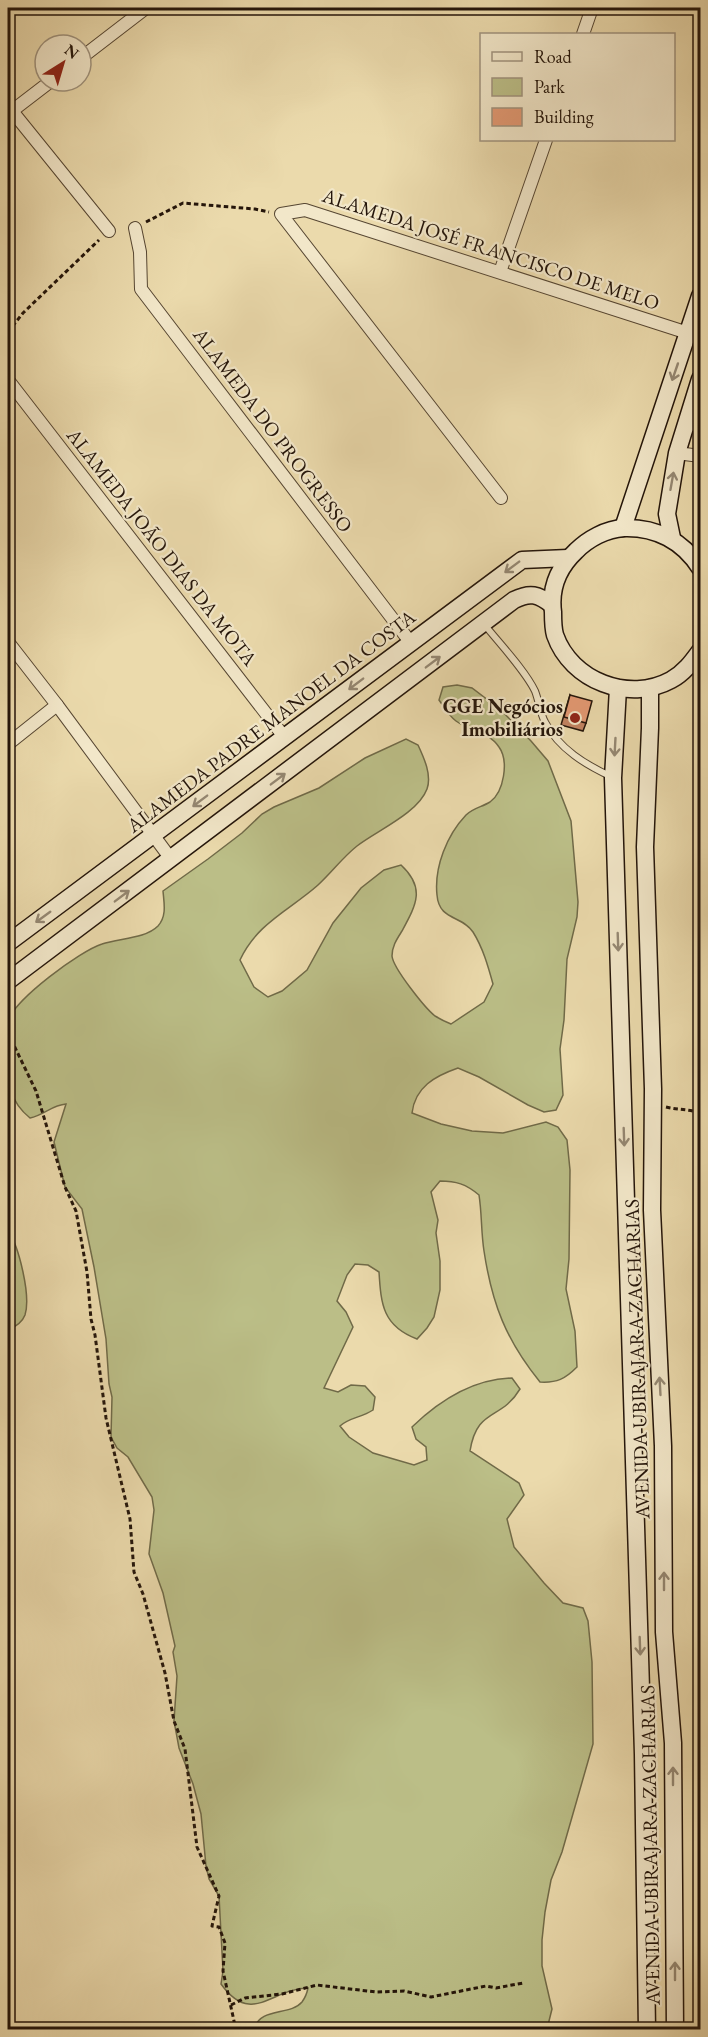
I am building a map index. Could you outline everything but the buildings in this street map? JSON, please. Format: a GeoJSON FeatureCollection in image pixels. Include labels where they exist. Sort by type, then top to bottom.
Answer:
{"type":"FeatureCollection","features":[{"type":"Feature","properties":{"kind":"main road"},"geometry":{"type":"LineString","coordinates":[[622,528],[694,335],[700,296]]}},
{"type":"Feature","properties":{"kind":"main road"},"geometry":{"type":"LineString","coordinates":[[672,538],[667,514],[677,453],[700,380]]}},
{"type":"Feature","properties":{"kind":"main road"},"geometry":{"type":"LineString","coordinates":[[700,568],[691,554],[672,538],[648,530],[622,528],[602,533],[584,543],[568,558],[558,574],[552,593],[555,634],[565,654],[579,670],[597,682],[634,690],[650,688],[672,680],[689,666],[700,651]]}},
{"type":"Feature","properties":{"kind":"main road","name":"ALAMEDA PADRE MANOEL DA COSTA"},"geometry":{"type":"LineString","coordinates":[[8,943],[522,560],[568,558]]}},
{"type":"Feature","properties":{"kind":"main road"},"geometry":{"type":"LineString","coordinates":[[8,981],[514,600],[526,594],[540,596],[552,604]]}},
{"type":"Feature","properties":{"kind":"main road","name":"AVENIDA UBIRAJARA ZACHARIAS"},"geometry":{"type":"LineString","coordinates":[[618,688],[613,778],[643,1742],[646,2030]]}},
{"type":"Feature","properties":{"kind":"main road","name":"AVENIDA UBIRAJARA ZACHARIAS"},"geometry":{"type":"LineString","coordinates":[[650,688],[645,847],[653,1104],[652,1210],[663,1446],[664,1632],[673,1743],[675,2030]]}},
{"type":"Feature","properties":{"kind":"street"},"geometry":{"type":"LineString","coordinates":[[93,49],[146,8]]}},
{"type":"Feature","properties":{"kind":"street"},"geometry":{"type":"LineString","coordinates":[[583,33],[592,8]]}},
{"type":"Feature","properties":{"kind":"street"},"geometry":{"type":"LineString","coordinates":[[36,93],[10,113],[109,231]]}},
{"type":"Feature","properties":{"kind":"street"},"geometry":{"type":"LineString","coordinates":[[500,272],[546,141]]}},
{"type":"Feature","properties":{"kind":"street","name":"ALAMEDA JOSÉ FRANCISCO DE MELO"},"geometry":{"type":"LineString","coordinates":[[281,214],[305,210],[694,335]]}},
{"type":"Feature","properties":{"kind":"street"},"geometry":{"type":"LineString","coordinates":[[281,214],[501,498]]}},
{"type":"Feature","properties":{"kind":"street","name":"ALAMEDA DO PROGRESSO"},"geometry":{"type":"LineString","coordinates":[[135,228],[140,252],[141,289],[411,643]]}},
{"type":"Feature","properties":{"kind":"street","name":"ALAMEDA JOÃO DIAS DA MOTA"},"geometry":{"type":"LineString","coordinates":[[8,380],[285,738]]}},
{"type":"Feature","properties":{"kind":"street"},"geometry":{"type":"LineString","coordinates":[[688,416],[700,430]]}},
{"type":"Feature","properties":{"kind":"street"},"geometry":{"type":"LineString","coordinates":[[677,453],[700,456]]}},
{"type":"Feature","properties":{"kind":"street"},"geometry":{"type":"LineString","coordinates":[[8,642],[171,860]]}},
{"type":"Feature","properties":{"kind":"street"},"geometry":{"type":"LineString","coordinates":[[8,744],[57,705]]}},
{"type":"Feature","properties":{"kind":"lane"},"geometry":{"type":"LineString","coordinates":[[483,624],[526,678],[534,691],[544,722],[554,735],[582,762],[613,778]]}},
{"type":"Feature","properties":{"kind":"path"},"geometry":{"type":"LineString","coordinates":[[135,228],[183,203],[255,209],[281,214]]}},
{"type":"Feature","properties":{"kind":"path"},"geometry":{"type":"LineString","coordinates":[[8,332],[23,313],[109,231]]}},
{"type":"Feature","properties":{"kind":"path"},"geometry":{"type":"LineString","coordinates":[[8,1033],[36,1090],[62,1176],[76,1211],[87,1272],[91,1319],[106,1418],[129,1519],[134,1572],[144,1594],[165,1673],[174,1721],[184,1749],[197,1846],[219,1896],[212,1926],[219,1927],[225,1942],[223,1971],[236,2030]]}},
{"type":"Feature","properties":{"kind":"path"},"geometry":{"type":"LineString","coordinates":[[653,1104],[676,1110],[690,1109],[700,1113]]}},
{"type":"Feature","properties":{"kind":"path"},"geometry":{"type":"LineString","coordinates":[[231,2005],[245,1998],[282,1994],[317,1985],[376,1992],[404,1991],[430,1997],[486,1986],[496,1988],[523,1983]]}},
{"type":"Feature","properties":{"kind":"green space"},"geometry":{"type":"Polygon","coordinates":[[[457,685],[472,688],[501,710],[548,761],[571,821],[578,902],[577,917],[567,959],[560,1049],[563,1095],[556,1110],[544,1112],[458,1068],[434,1079],[422,1089],[417,1096],[412,1113],[441,1124],[472,1131],[503,1133],[546,1122],[558,1127],[567,1140],[570,1170],[569,1259],[566,1289],[575,1331],[577,1367],[569,1375],[556,1381],[540,1382],[528,1366],[509,1336],[491,1288],[483,1244],[479,1195],[461,1184],[440,1181],[431,1192],[438,1220],[436,1233],[440,1261],[440,1290],[434,1317],[417,1339],[397,1328],[386,1313],[383,1304],[379,1272],[368,1265],[355,1264],[347,1275],[337,1301],[346,1312],[353,1327],[324,1388],[338,1392],[351,1385],[365,1386],[375,1397],[373,1410],[340,1426],[349,1437],[373,1453],[414,1465],[427,1460],[426,1447],[416,1439],[412,1427],[422,1417],[445,1400],[471,1387],[484,1382],[512,1378],[520,1389],[513,1399],[478,1427],[470,1451],[519,1483],[524,1495],[507,1519],[514,1547],[563,1603],[583,1608],[588,1621],[592,1662],[593,1744],[562,1852],[551,1880],[545,1912],[542,1966],[552,2009],[547,2029],[254,2029],[262,2017],[297,2006],[303,2000],[308,1988],[284,1993],[253,2004],[243,2003],[232,1997],[221,1984],[223,1971],[219,1896],[209,1879],[201,1814],[193,1784],[179,1748],[174,1721],[177,1676],[173,1652],[175,1646],[163,1593],[149,1554],[154,1510],[152,1497],[128,1457],[117,1448],[111,1437],[112,1397],[106,1339],[94,1267],[82,1209],[65,1187],[54,1142],[66,1104],[30,1118],[23,1112],[14,1098],[9,1083],[7,1025],[13,1012],[35,989],[79,956],[102,944],[139,936],[158,926],[164,914],[163,891],[242,833],[262,814],[319,788],[365,758],[406,739],[418,745],[427,767],[429,778],[422,798],[397,820],[357,846],[318,885],[275,918],[255,936],[240,960],[254,987],[268,997],[282,991],[307,970],[333,923],[361,888],[384,870],[401,865],[414,881],[416,897],[411,913],[393,949],[392,956],[398,969],[430,1012],[451,1024],[484,1002],[493,984],[482,951],[473,932],[442,909],[437,895],[437,884],[443,852],[453,832],[466,815],[495,797],[504,776],[504,760],[495,742],[456,721],[439,700],[443,687],[457,685]]]}},
{"type":"Feature","properties":{"kind":"green space"},"geometry":{"type":"Polygon","coordinates":[[[8,1231],[23,1272],[26,1307],[22,1320],[8,1330],[8,1231]]]}},
{"type":"Feature","properties":{"kind":"place","name":"GGE Negócios Imobiliários"},"geometry":{"type":"Point","coordinates":[575,718]}}]}
